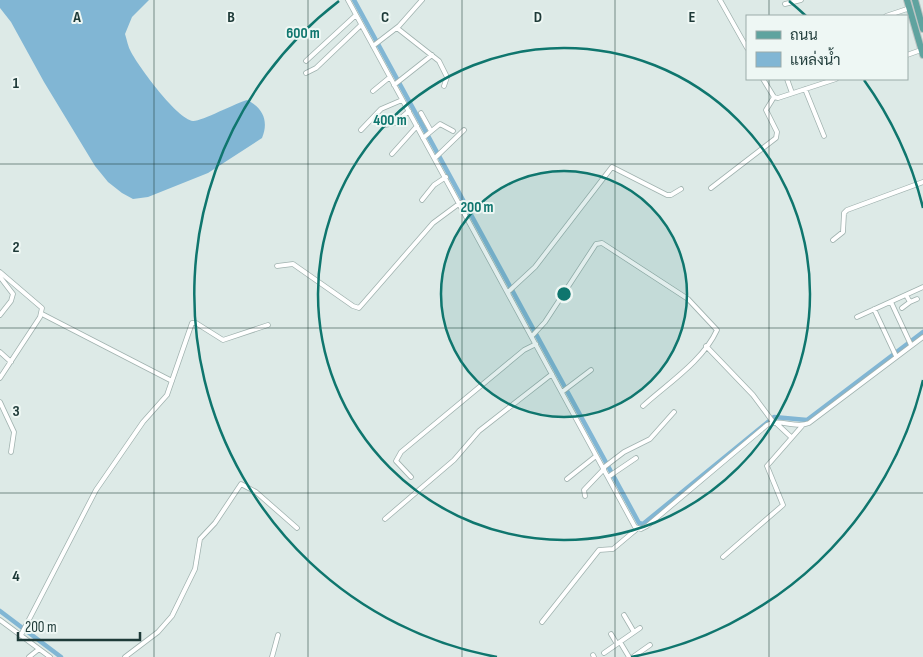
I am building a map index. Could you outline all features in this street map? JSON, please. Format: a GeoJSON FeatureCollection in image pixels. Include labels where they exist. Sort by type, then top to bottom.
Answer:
{"type":"FeatureCollection","features":[{"type":"Feature","properties":{"kind":"main road"},"geometry":{"type":"LineString","coordinates":[[907,0],[922,53]]}},
{"type":"Feature","properties":{"kind":"main road"},"geometry":{"type":"LineString","coordinates":[[915,0],[923,29]]}},
{"type":"Feature","properties":{"kind":"street"},"geometry":{"type":"LineString","coordinates":[[348,0],[361,25],[376,45],[390,77],[397,83],[402,100],[408,111],[535,334],[536,344],[563,391],[596,456],[605,467],[608,477],[633,524],[638,528]]}},
{"type":"Feature","properties":{"kind":"street"},"geometry":{"type":"LineString","coordinates":[[376,45],[397,28],[422,0]]}},
{"type":"Feature","properties":{"kind":"street"},"geometry":{"type":"LineString","coordinates":[[720,0],[746,46]]}},
{"type":"Feature","properties":{"kind":"street"},"geometry":{"type":"LineString","coordinates":[[785,4],[801,0]]}},
{"type":"Feature","properties":{"kind":"street"},"geometry":{"type":"LineString","coordinates":[[889,15],[910,8]]}},
{"type":"Feature","properties":{"kind":"street"},"geometry":{"type":"LineString","coordinates":[[306,61],[356,15]]}},
{"type":"Feature","properties":{"kind":"street"},"geometry":{"type":"LineString","coordinates":[[306,73],[316,68],[361,25]]}},
{"type":"Feature","properties":{"kind":"street"},"geometry":{"type":"LineString","coordinates":[[908,28],[915,25]]}},
{"type":"Feature","properties":{"kind":"street"},"geometry":{"type":"LineString","coordinates":[[397,28],[432,55],[446,71],[444,86]]}},
{"type":"Feature","properties":{"kind":"street"},"geometry":{"type":"LineString","coordinates":[[908,55],[922,53]]}},
{"type":"Feature","properties":{"kind":"street"},"geometry":{"type":"LineString","coordinates":[[397,83],[432,55]]}},
{"type":"Feature","properties":{"kind":"street"},"geometry":{"type":"LineString","coordinates":[[373,91],[390,77]]}},
{"type":"Feature","properties":{"kind":"street"},"geometry":{"type":"LineString","coordinates":[[764,80],[774,97]]}},
{"type":"Feature","properties":{"kind":"street"},"geometry":{"type":"LineString","coordinates":[[787,80],[792,93]]}},
{"type":"Feature","properties":{"kind":"street"},"geometry":{"type":"LineString","coordinates":[[711,188],[776,138],[777,132],[766,110],[774,97],[833,80]]}},
{"type":"Feature","properties":{"kind":"street"},"geometry":{"type":"LineString","coordinates":[[805,89],[824,136]]}},
{"type":"Feature","properties":{"kind":"street"},"geometry":{"type":"LineString","coordinates":[[361,130],[381,109],[402,100]]}},
{"type":"Feature","properties":{"kind":"street"},"geometry":{"type":"LineString","coordinates":[[385,124],[395,123],[408,111]]}},
{"type":"Feature","properties":{"kind":"street"},"geometry":{"type":"LineString","coordinates":[[421,113],[431,131]]}},
{"type":"Feature","properties":{"kind":"street"},"geometry":{"type":"LineString","coordinates":[[423,138],[443,124],[453,131]]}},
{"type":"Feature","properties":{"kind":"street"},"geometry":{"type":"LineString","coordinates":[[392,154],[417,126]]}},
{"type":"Feature","properties":{"kind":"street"},"geometry":{"type":"LineString","coordinates":[[435,158],[464,130]]}},
{"type":"Feature","properties":{"kind":"street"},"geometry":{"type":"LineString","coordinates":[[510,291],[535,267],[612,167],[667,195],[672,195],[681,189]]}},
{"type":"Feature","properties":{"kind":"street"},"geometry":{"type":"LineString","coordinates":[[422,200],[434,185],[446,177]]}},
{"type":"Feature","properties":{"kind":"street"},"geometry":{"type":"LineString","coordinates":[[834,240],[842,232],[844,213],[848,210],[923,182]]}},
{"type":"Feature","properties":{"kind":"street"},"geometry":{"type":"LineString","coordinates":[[277,266],[293,264],[353,306],[359,308],[433,223],[460,203]]}},
{"type":"Feature","properties":{"kind":"street"},"geometry":{"type":"LineString","coordinates":[[535,334],[596,244],[600,242],[674,289],[700,311],[717,330],[688,366],[642,406]]}},
{"type":"Feature","properties":{"kind":"street"},"geometry":{"type":"LineString","coordinates":[[0,272],[13,285],[41,306],[42,314],[0,378]]}},
{"type":"Feature","properties":{"kind":"street"},"geometry":{"type":"LineString","coordinates":[[0,277],[13,294],[11,301],[0,315]]}},
{"type":"Feature","properties":{"kind":"street"},"geometry":{"type":"LineString","coordinates":[[856,317],[923,287]]}},
{"type":"Feature","properties":{"kind":"street"},"geometry":{"type":"LineString","coordinates":[[906,295],[910,302]]}},
{"type":"Feature","properties":{"kind":"street"},"geometry":{"type":"LineString","coordinates":[[902,308],[917,299]]}},
{"type":"Feature","properties":{"kind":"street"},"geometry":{"type":"LineString","coordinates":[[890,302],[909,342]]}},
{"type":"Feature","properties":{"kind":"street"},"geometry":{"type":"LineString","coordinates":[[874,309],[894,354]]}},
{"type":"Feature","properties":{"kind":"street"},"geometry":{"type":"LineString","coordinates":[[42,314],[172,381]]}},
{"type":"Feature","properties":{"kind":"street"},"geometry":{"type":"LineString","coordinates":[[22,634],[87,504],[143,422],[164,399],[192,323],[196,323],[223,340],[268,325]]}},
{"type":"Feature","properties":{"kind":"street"},"geometry":{"type":"LineString","coordinates":[[723,557],[783,505],[766,466],[791,437],[802,426],[816,419],[909,342],[923,336]]}},
{"type":"Feature","properties":{"kind":"street"},"geometry":{"type":"LineString","coordinates":[[411,477],[396,461],[401,452],[524,350],[536,344]]}},
{"type":"Feature","properties":{"kind":"street"},"geometry":{"type":"LineString","coordinates":[[706,346],[752,395],[772,420],[791,437]]}},
{"type":"Feature","properties":{"kind":"street"},"geometry":{"type":"LineString","coordinates":[[0,352],[11,362]]}},
{"type":"Feature","properties":{"kind":"street"},"geometry":{"type":"LineString","coordinates":[[563,391],[591,370]]}},
{"type":"Feature","properties":{"kind":"street"},"geometry":{"type":"LineString","coordinates":[[385,519],[454,460],[479,431],[552,374]]}},
{"type":"Feature","properties":{"kind":"street"},"geometry":{"type":"LineString","coordinates":[[0,402],[14,432],[12,452]]}},
{"type":"Feature","properties":{"kind":"street"},"geometry":{"type":"LineString","coordinates":[[585,496],[584,490],[586,486],[605,467],[624,452],[650,439],[674,412]]}},
{"type":"Feature","properties":{"kind":"street"},"geometry":{"type":"LineString","coordinates":[[772,420],[802,426]]}},
{"type":"Feature","properties":{"kind":"street"},"geometry":{"type":"LineString","coordinates":[[542,622],[599,550],[613,549],[638,528],[647,526],[772,420]]}},
{"type":"Feature","properties":{"kind":"street"},"geometry":{"type":"LineString","coordinates":[[567,479],[596,456]]}},
{"type":"Feature","properties":{"kind":"street"},"geometry":{"type":"LineString","coordinates":[[608,477],[636,458]]}},
{"type":"Feature","properties":{"kind":"street"},"geometry":{"type":"LineString","coordinates":[[125,657],[158,632],[172,616],[195,569],[200,539],[215,523],[241,484],[256,492],[297,528]]}},
{"type":"Feature","properties":{"kind":"street"},"geometry":{"type":"LineString","coordinates":[[624,615],[634,632]]}},
{"type":"Feature","properties":{"kind":"street"},"geometry":{"type":"LineString","coordinates":[[0,620],[22,634],[50,657]]}},
{"type":"Feature","properties":{"kind":"street"},"geometry":{"type":"LineString","coordinates":[[604,653],[640,628]]}},
{"type":"Feature","properties":{"kind":"street"},"geometry":{"type":"LineString","coordinates":[[611,634],[629,657]]}},
{"type":"Feature","properties":{"kind":"street"},"geometry":{"type":"LineString","coordinates":[[272,657],[278,635]]}},
{"type":"Feature","properties":{"kind":"street"},"geometry":{"type":"LineString","coordinates":[[633,657],[650,645]]}},
{"type":"Feature","properties":{"kind":"street"},"geometry":{"type":"LineString","coordinates":[[29,657],[39,649]]}},
{"type":"Feature","properties":{"kind":"water"},"geometry":{"type":"Polygon","coordinates":[[[0,0],[149,0],[132,17],[125,34],[131,52],[168,102],[186,118],[197,121],[247,100],[261,111],[265,121],[262,138],[208,173],[148,197],[133,199],[108,182],[95,166],[44,82],[11,22],[0,8],[0,0]]]}},
{"type":"Feature","properties":{"kind":"waterway"},"geometry":{"type":"LineString","coordinates":[[354,0],[639,523],[643,524],[774,417],[807,420],[923,332]]}},
{"type":"Feature","properties":{"kind":"waterway"},"geometry":{"type":"LineString","coordinates":[[0,611],[61,657]]}}]}
